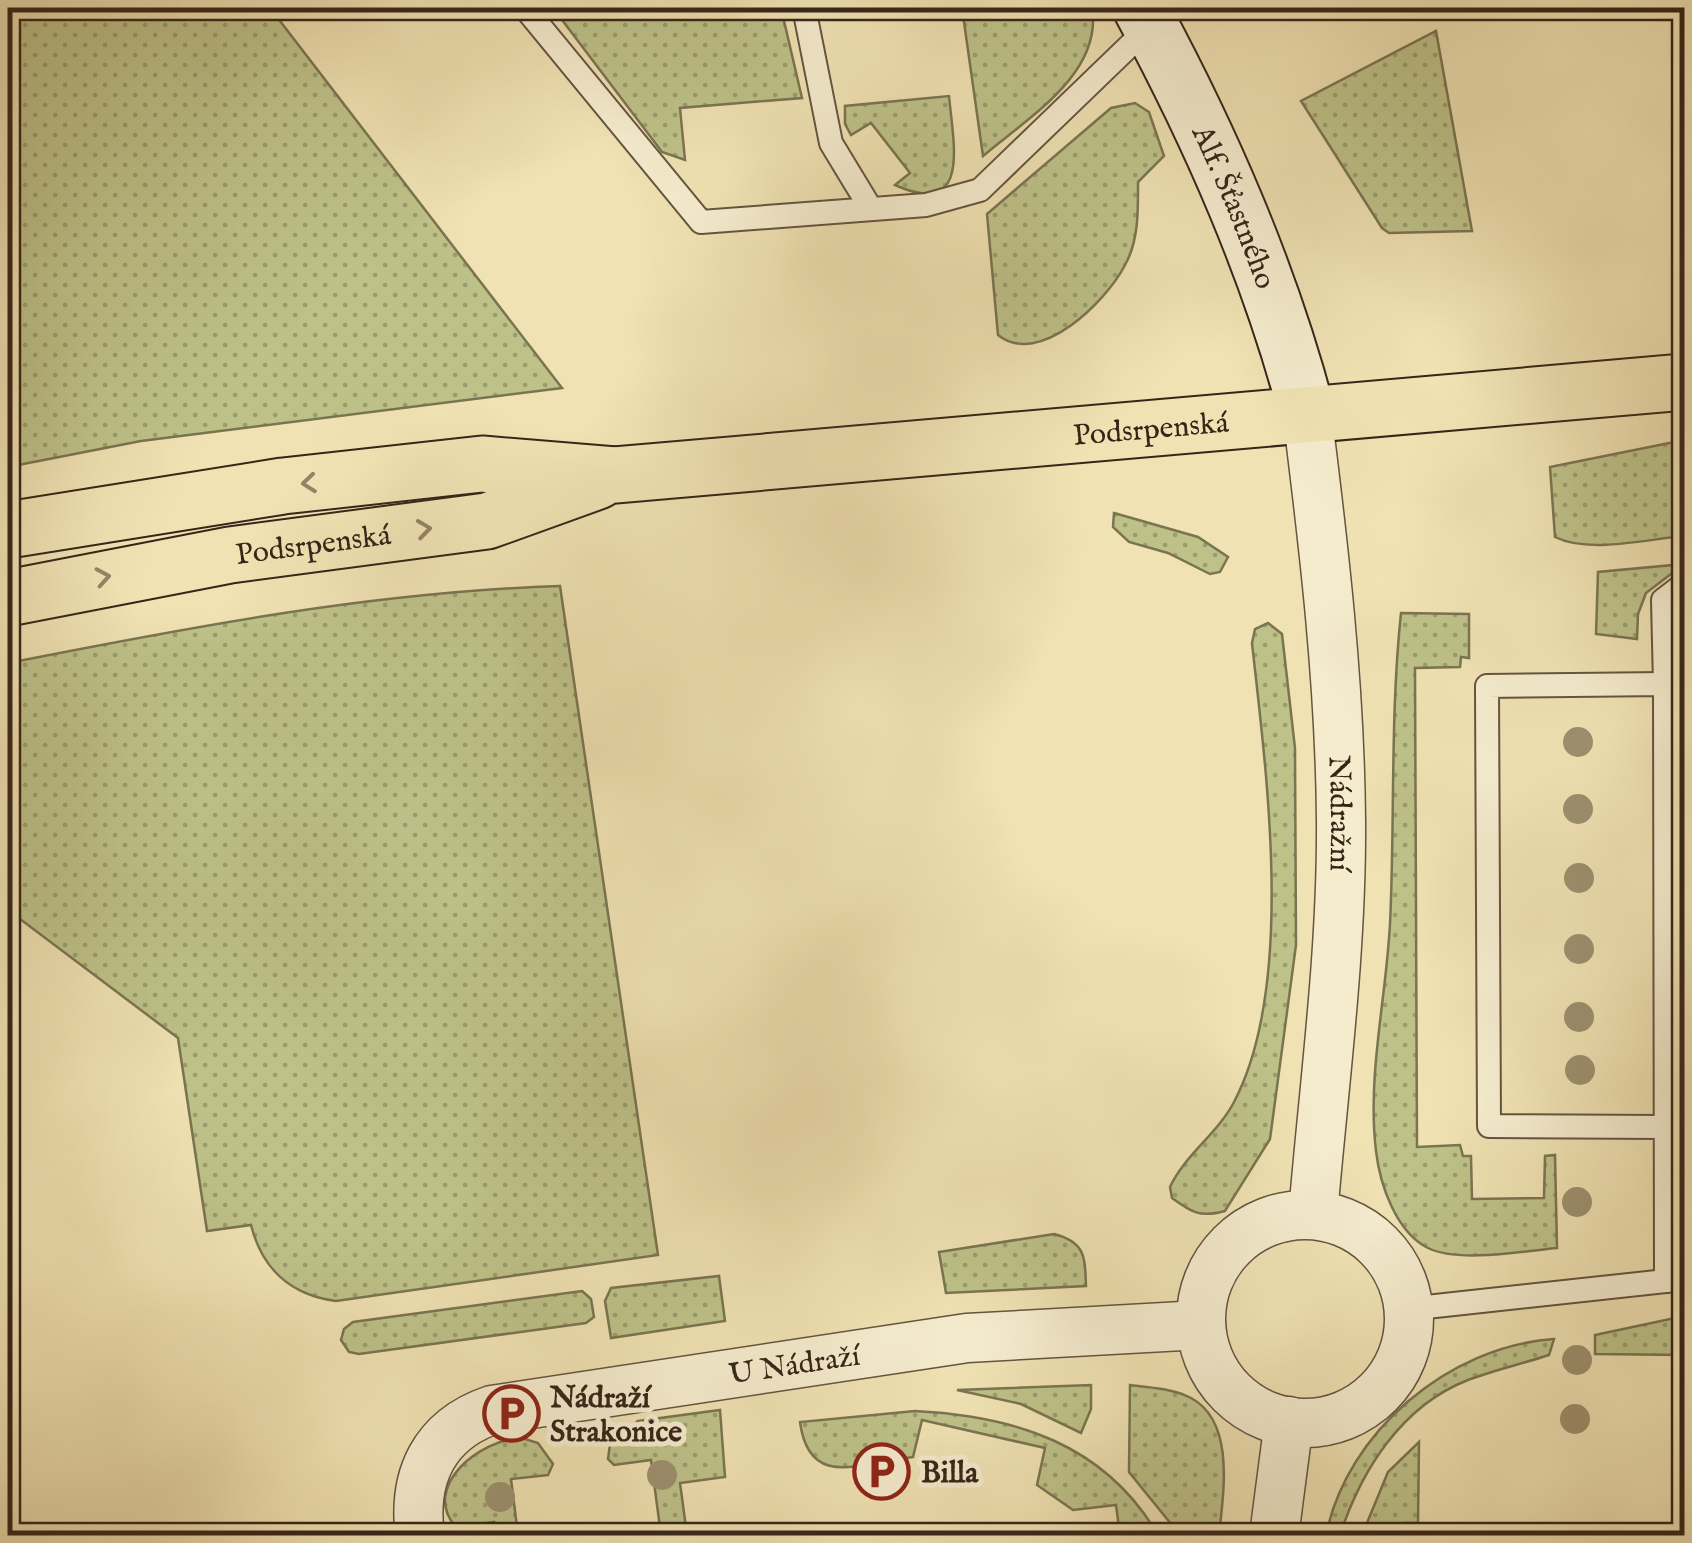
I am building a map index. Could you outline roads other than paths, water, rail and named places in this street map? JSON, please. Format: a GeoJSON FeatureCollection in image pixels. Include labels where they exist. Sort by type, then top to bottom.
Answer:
{"type":"FeatureCollection","features":[{"type":"Feature","properties":{"kind":"main road","name":"Alf. Šťastného"},"geometry":{"type":"LineString","coordinates":[[1146,16],[1212,145],[1264,269],[1307,413]]}},
{"type":"Feature","properties":{"kind":"main road","name":"Podsrpenská"},"geometry":{"type":"LineString","coordinates":[[8,530],[282,486],[482,464],[615,475],[1684,382]]}},
{"type":"Feature","properties":{"kind":"main road","name":"Podsrpenská"},"geometry":{"type":"LineString","coordinates":[[8,598],[230,555],[487,521],[615,475]]}},
{"type":"Feature","properties":{"kind":"street","name":"Nádražní"},"geometry":{"type":"LineString","coordinates":[[1307,413],[1331,603],[1341,822],[1334,978],[1312,1214]]}},
{"type":"Feature","properties":{"kind":"street"},"geometry":{"type":"LineString","coordinates":[[1312,1214],[1351,1225],[1381,1248],[1402,1281],[1408,1310],[1405,1349],[1380,1391],[1338,1418],[1289,1422],[1262,1414],[1231,1392],[1210,1362],[1200,1325],[1206,1284],[1235,1240],[1272,1220],[1312,1214]]}},
{"type":"Feature","properties":{"kind":"street","name":"U Nádraží"},"geometry":{"type":"LineString","coordinates":[[420,1536],[418,1490],[425,1464],[446,1434],[468,1418],[492,1410],[968,1338],[1200,1325]]}},
{"type":"Feature","properties":{"kind":"street"},"geometry":{"type":"LineString","coordinates":[[1274,1536],[1289,1422]]}},
{"type":"Feature","properties":{"kind":"lane"},"geometry":{"type":"LineString","coordinates":[[525,8],[701,222],[926,206],[980,190],[1146,16]]}},
{"type":"Feature","properties":{"kind":"lane"},"geometry":{"type":"LineString","coordinates":[[804,8],[820,107],[832,143],[871,209]]}},
{"type":"Feature","properties":{"kind":"lane"},"geometry":{"type":"LineString","coordinates":[[1408,1310],[1675,1280],[1663,600],[1684,584]]}},
{"type":"Feature","properties":{"kind":"lane"},"geometry":{"type":"LineString","coordinates":[[1665,684],[1487,686],[1489,1126],[1675,1128]]}},
{"type":"Feature","properties":{"kind":"place","name":"Nádraží Strakonice"},"geometry":{"type":"Point","coordinates":[511,1414]}},
{"type":"Feature","properties":{"kind":"place","name":"Billa"},"geometry":{"type":"Point","coordinates":[882,1472]}}]}
